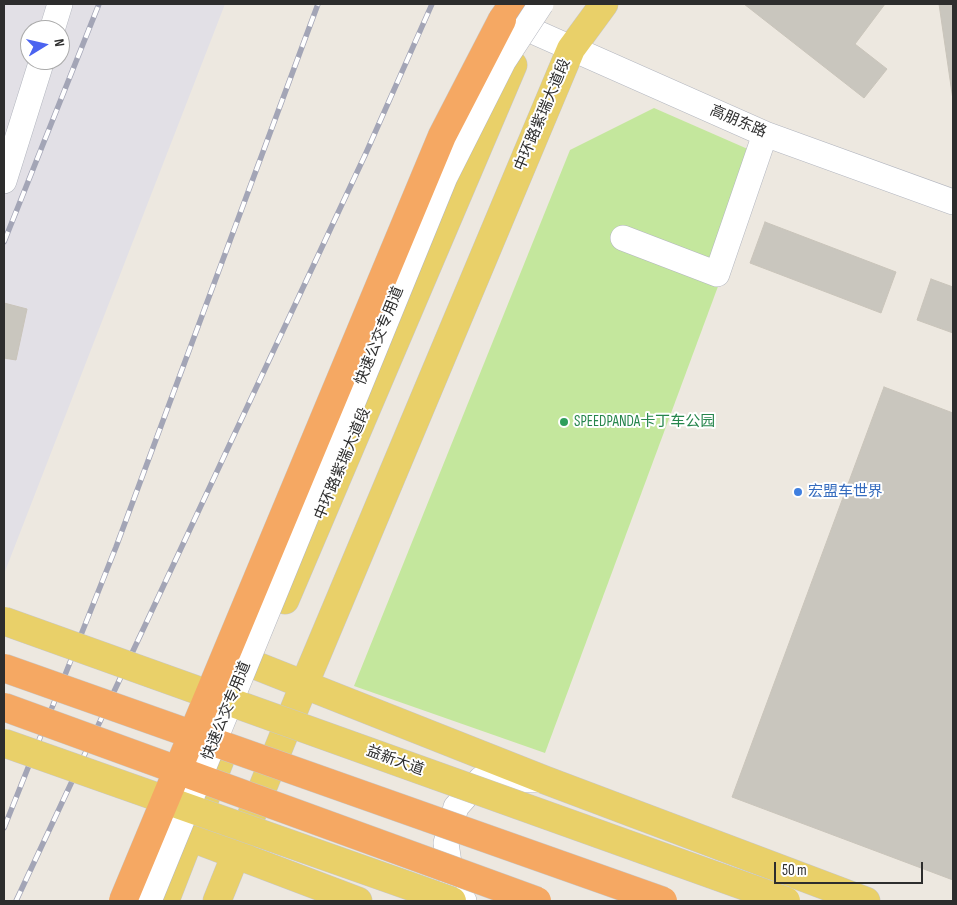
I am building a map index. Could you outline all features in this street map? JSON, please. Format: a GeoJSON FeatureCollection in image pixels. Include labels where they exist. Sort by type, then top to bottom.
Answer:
{"type":"FeatureCollection","features":[{"type":"Feature","properties":{"kind":"highway"},"geometry":{"type":"LineString","coordinates":[[123,901],[442,136],[502,20],[513,4]]}},
{"type":"Feature","properties":{"kind":"highway"},"geometry":{"type":"LineString","coordinates":[[4,668],[662,901]]}},
{"type":"Feature","properties":{"kind":"highway"},"geometry":{"type":"LineString","coordinates":[[4,707],[537,901]]}},
{"type":"Feature","properties":{"kind":"main road","name":"中环路紫瑞大道段"},"geometry":{"type":"LineString","coordinates":[[165,901],[257,666],[528,29],[547,4]]}},
{"type":"Feature","properties":{"kind":"main road","name":"中环路紫瑞大道段"},"geometry":{"type":"LineString","coordinates":[[216,901],[304,685],[571,49],[604,4]]}},
{"type":"Feature","properties":{"kind":"main road","name":"益新大道"},"geometry":{"type":"LineString","coordinates":[[4,621],[786,901]]}},
{"type":"Feature","properties":{"kind":"main road"},"geometry":{"type":"LineString","coordinates":[[257,666],[545,780],[866,901]]}},
{"type":"Feature","properties":{"kind":"main road"},"geometry":{"type":"LineString","coordinates":[[4,742],[452,901]]}},
{"type":"Feature","properties":{"kind":"main road"},"geometry":{"type":"LineString","coordinates":[[189,837],[358,901]]}},
{"type":"Feature","properties":{"kind":"street"},"geometry":{"type":"LineString","coordinates":[[55,20],[60,4]]}},
{"type":"Feature","properties":{"kind":"street","name":"快速公交专用道"},"geometry":{"type":"LineString","coordinates":[[149,901],[446,177],[503,62],[541,4]]}},
{"type":"Feature","properties":{"kind":"street","name":"高朋东路"},"geometry":{"type":"LineString","coordinates":[[528,29],[765,134],[953,202]]}},
{"type":"Feature","properties":{"kind":"street"},"geometry":{"type":"LineString","coordinates":[[4,181],[39,70]]}},
{"type":"Feature","properties":{"kind":"street"},"geometry":{"type":"LineString","coordinates":[[623,238],[717,274],[765,134]]}},
{"type":"Feature","properties":{"kind":"street"},"geometry":{"type":"LineString","coordinates":[[464,901],[452,883],[446,843],[456,807],[481,779],[545,780]]}},
{"type":"Feature","properties":{"kind":"shaded area"},"geometry":{"type":"Polygon","coordinates":[[[4,4],[225,4],[4,574],[4,4]]]}},
{"type":"Feature","properties":{"kind":"green space","name":"SPEEDPANDA卡丁车公园"},"geometry":{"type":"Polygon","coordinates":[[[654,108],[766,157],[545,753],[354,686],[570,150],[654,108]]]}},
{"type":"Feature","properties":{"kind":"building"},"geometry":{"type":"Polygon","coordinates":[[[744,4],[885,4],[855,44],[887,69],[864,98],[744,4]]]}},
{"type":"Feature","properties":{"kind":"building"},"geometry":{"type":"Polygon","coordinates":[[[939,4],[953,4],[953,100],[939,4]]]}},
{"type":"Feature","properties":{"kind":"building"},"geometry":{"type":"Polygon","coordinates":[[[765,222],[896,272],[881,313],[750,263],[765,222]]]}},
{"type":"Feature","properties":{"kind":"building"},"geometry":{"type":"Polygon","coordinates":[[[931,279],[953,287],[953,333],[917,320],[931,279]]]}},
{"type":"Feature","properties":{"kind":"building"},"geometry":{"type":"Polygon","coordinates":[[[4,303],[27,309],[16,360],[4,358],[4,303]]]}},
{"type":"Feature","properties":{"kind":"building"},"geometry":{"type":"Polygon","coordinates":[[[884,387],[953,413],[953,880],[732,797],[884,387]]]}},
{"type":"Feature","properties":{"kind":"railway"},"geometry":{"type":"LineString","coordinates":[[4,242],[99,4]]}},
{"type":"Feature","properties":{"kind":"railway"},"geometry":{"type":"LineString","coordinates":[[4,828],[116,547],[318,4]]}},
{"type":"Feature","properties":{"kind":"railway"},"geometry":{"type":"LineString","coordinates":[[16,901],[366,153],[432,4]]}},
{"type":"Feature","properties":{"kind":"place","name":"SPEEDPANDA卡丁车公园"},"geometry":{"type":"Point","coordinates":[564,422]}},
{"type":"Feature","properties":{"kind":"place","name":"宏盟车世界"},"geometry":{"type":"Point","coordinates":[798,492]}}]}
